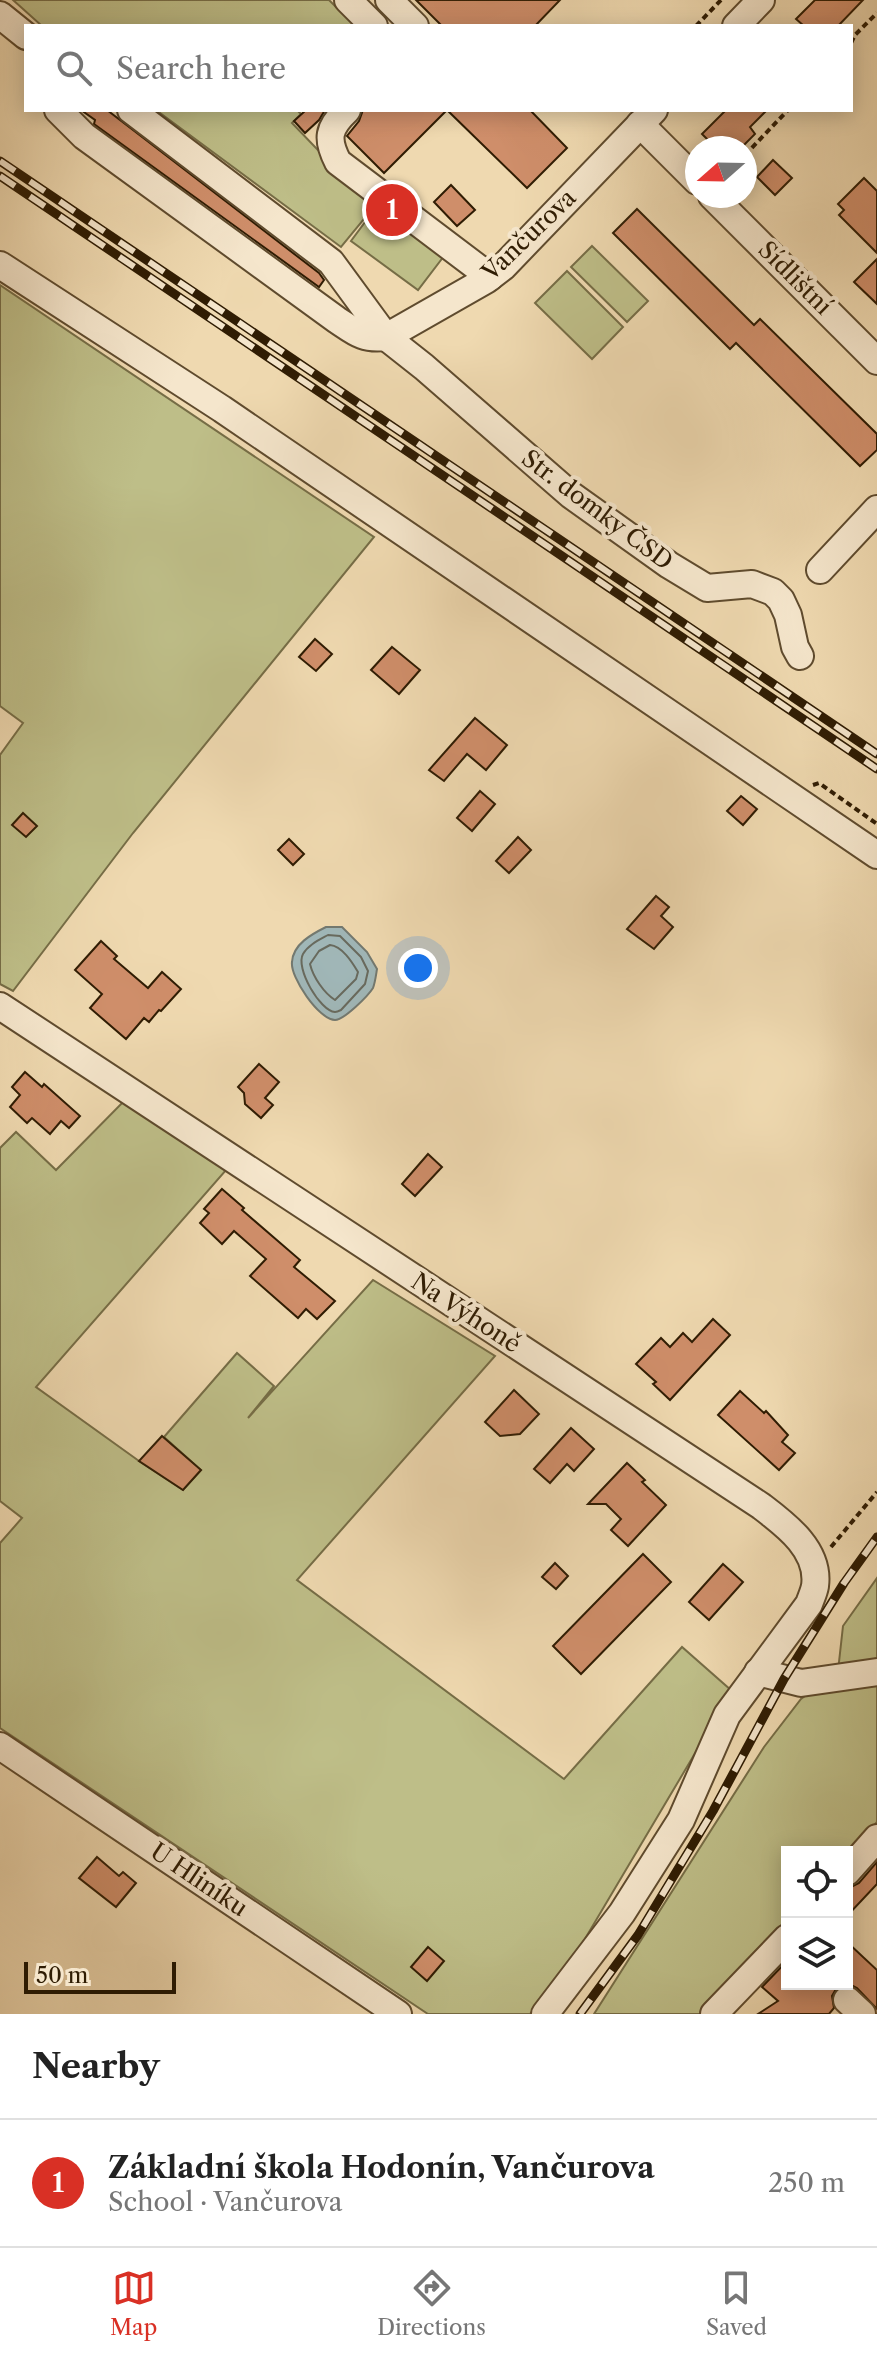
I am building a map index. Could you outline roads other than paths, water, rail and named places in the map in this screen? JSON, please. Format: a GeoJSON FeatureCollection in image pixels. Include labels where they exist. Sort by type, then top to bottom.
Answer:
{"type":"FeatureCollection","features":[{"type":"Feature","properties":{"kind":"street"},"geometry":{"type":"LineString","coordinates":[[348,0],[372,24]]}},
{"type":"Feature","properties":{"kind":"street"},"geometry":{"type":"LineString","coordinates":[[389,0],[413,24]]}},
{"type":"Feature","properties":{"kind":"street"},"geometry":{"type":"LineString","coordinates":[[738,24],[761,0]]}},
{"type":"Feature","properties":{"kind":"street"},"geometry":{"type":"LineString","coordinates":[[0,15],[24,34]]}},
{"type":"Feature","properties":{"kind":"street"},"geometry":{"type":"LineString","coordinates":[[0,43],[17,42],[24,46]]}},
{"type":"Feature","properties":{"kind":"street"},"geometry":{"type":"LineString","coordinates":[[60,112],[84,136],[357,334],[371,339],[386,337],[331,262],[134,112]]}},
{"type":"Feature","properties":{"kind":"street"},"geometry":{"type":"LineString","coordinates":[[345,112],[330,130],[330,147],[338,162],[490,277]]}},
{"type":"Feature","properties":{"kind":"street"},"geometry":{"type":"LineString","coordinates":[[647,117],[685,166]]}},
{"type":"Feature","properties":{"kind":"street","name":"Vančurova"},"geometry":{"type":"LineString","coordinates":[[386,337],[503,267],[647,117]]}},
{"type":"Feature","properties":{"kind":"street","name":"Sídlištní"},"geometry":{"type":"LineString","coordinates":[[724,208],[877,361]]}},
{"type":"Feature","properties":{"kind":"street"},"geometry":{"type":"LineString","coordinates":[[0,265],[222,409],[877,855]]}},
{"type":"Feature","properties":{"kind":"street","name":"Str. domky ČSD"},"geometry":{"type":"LineString","coordinates":[[386,337],[571,495],[678,571],[707,588],[752,584],[773,592],[788,615],[800,656]]}},
{"type":"Feature","properties":{"kind":"street"},"geometry":{"type":"LineString","coordinates":[[820,570],[877,509]]}},
{"type":"Feature","properties":{"kind":"street","name":"Na Výhoně"},"geometry":{"type":"LineString","coordinates":[[0,1006],[787,1526],[805,1547],[814,1567],[815,1587],[809,1604],[758,1672]]}},
{"type":"Feature","properties":{"kind":"street"},"geometry":{"type":"LineString","coordinates":[[545,2014],[622,1913],[681,1820],[727,1715],[758,1672],[801,1683],[877,1672]]}},
{"type":"Feature","properties":{"kind":"street","name":"U Hliníku"},"geometry":{"type":"LineString","coordinates":[[0,1746],[398,2014]]}},
{"type":"Feature","properties":{"kind":"street"},"geometry":{"type":"LineString","coordinates":[[853,1865],[877,1838]]}},
{"type":"Feature","properties":{"kind":"street"},"geometry":{"type":"LineString","coordinates":[[714,2014],[781,1945]]}},
{"type":"Feature","properties":{"kind":"water"},"geometry":{"type":"Polygon","coordinates":[[[326,927],[342,927],[367,952],[377,969],[370,992],[350,1012],[335,1020],[314,1006],[296,977],[292,962],[300,945],[326,927]]]}},
{"type":"Feature","properties":{"kind":"railway"},"geometry":{"type":"LineString","coordinates":[[0,161],[877,754]]}},
{"type":"Feature","properties":{"kind":"railway"},"geometry":{"type":"LineString","coordinates":[[0,176],[877,769]]}},
{"type":"Feature","properties":{"kind":"railway"},"geometry":{"type":"LineString","coordinates":[[580,2014],[638,1935],[713,1811],[784,1679],[844,1583],[877,1537]]}},
{"type":"Feature","properties":{"kind":"place","name":"Základní škola Hodonín, Vančurova"},"geometry":{"type":"Point","coordinates":[392,210]}}]}
